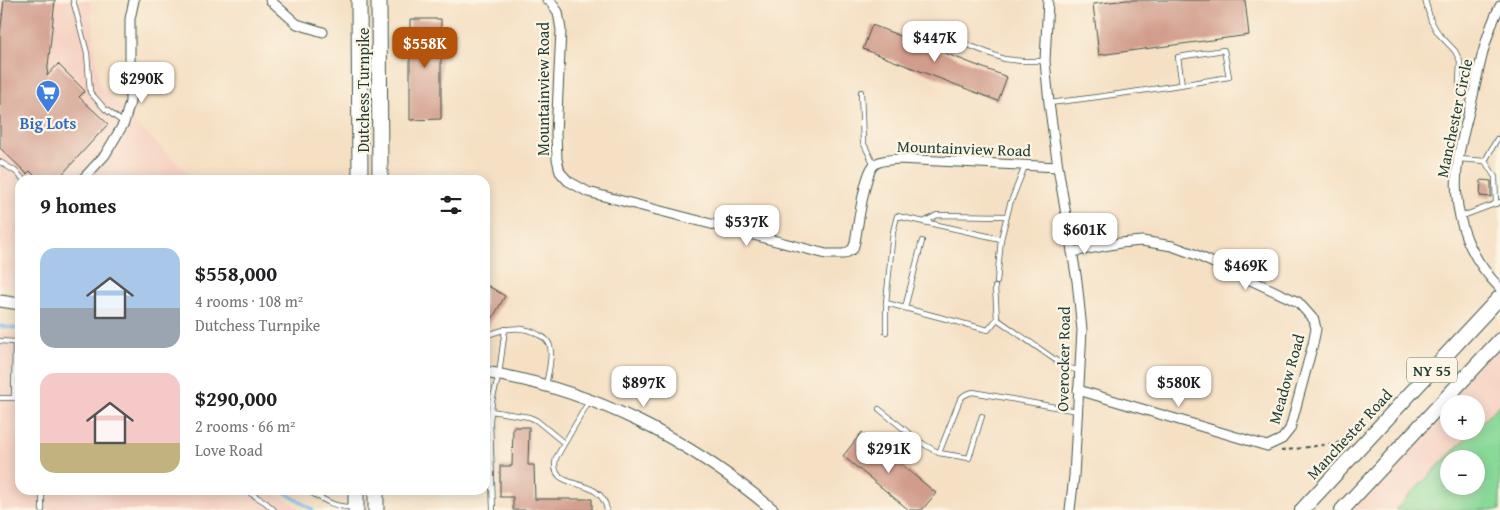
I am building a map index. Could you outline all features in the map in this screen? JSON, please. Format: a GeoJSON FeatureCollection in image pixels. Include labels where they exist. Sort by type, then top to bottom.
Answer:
{"type":"FeatureCollection","features":[{"type":"Feature","properties":{"kind":"highway","name":"Dutchess Turnpike"},"geometry":{"type":"LineString","coordinates":[[359,0],[360,175]]}},
{"type":"Feature","properties":{"kind":"highway","name":"Dutchess Turnpike"},"geometry":{"type":"LineString","coordinates":[[379,0],[380,175]]}},
{"type":"Feature","properties":{"kind":"highway"},"geometry":{"type":"LineString","coordinates":[[356,495],[356,509]]}},
{"type":"Feature","properties":{"kind":"highway"},"geometry":{"type":"LineString","coordinates":[[376,495],[376,510]]}},
{"type":"Feature","properties":{"kind":"main road","name":"Manchester Road"},"geometry":{"type":"LineString","coordinates":[[1304,509],[1500,297]]}},
{"type":"Feature","properties":{"kind":"main road","name":"NY 55"},"geometry":{"type":"LineString","coordinates":[[1342,510],[1500,340]]}},
{"type":"Feature","properties":{"kind":"street"},"geometry":{"type":"LineString","coordinates":[[87,175],[105,155],[124,123],[130,102],[130,19],[134,0]]}},
{"type":"Feature","properties":{"kind":"street"},"geometry":{"type":"LineString","coordinates":[[270,0],[297,24],[323,32]]}},
{"type":"Feature","properties":{"kind":"street","name":"Mountainview Road"},"geometry":{"type":"LineString","coordinates":[[547,0],[550,1],[558,12],[561,30],[556,134],[557,159],[560,172],[576,186],[588,192],[777,243],[826,254],[844,254],[852,249],[855,242],[867,178],[874,165],[881,162],[898,159],[1058,167]]}},
{"type":"Feature","properties":{"kind":"street","name":"Overocker Road"},"geometry":{"type":"LineString","coordinates":[[1048,0],[1045,61],[1049,103],[1077,281],[1082,330],[1074,476],[1070,510]]}},
{"type":"Feature","properties":{"kind":"street","name":"Manchester Circle"},"geometry":{"type":"LineString","coordinates":[[1500,6],[1493,21],[1472,99],[1458,158],[1455,189],[1459,218],[1469,246],[1485,271],[1500,288]]}},
{"type":"Feature","properties":{"kind":"street","name":"Meadow Road"},"geometry":{"type":"LineString","coordinates":[[1072,252],[1142,241],[1172,246],[1194,254],[1298,302],[1314,320],[1316,329],[1313,344],[1290,429],[1282,438],[1267,446]]}},
{"type":"Feature","properties":{"kind":"street"},"geometry":{"type":"LineString","coordinates":[[0,301],[15,303]]}},
{"type":"Feature","properties":{"kind":"street"},"geometry":{"type":"LineString","coordinates":[[490,373],[590,399],[634,418],[686,446],[718,467],[773,510]]}},
{"type":"Feature","properties":{"kind":"street"},"geometry":{"type":"LineString","coordinates":[[1078,390],[1267,446]]}},
{"type":"Feature","properties":{"kind":"street"},"geometry":{"type":"LineString","coordinates":[[1348,510],[1359,492]]}},
{"type":"Feature","properties":{"kind":"lane"},"geometry":{"type":"LineString","coordinates":[[72,0],[87,53],[90,92],[105,108],[124,123]]}},
{"type":"Feature","properties":{"kind":"lane"},"geometry":{"type":"LineString","coordinates":[[1425,0],[1434,27],[1455,51],[1460,61],[1459,84],[1462,90],[1472,99]]}},
{"type":"Feature","properties":{"kind":"lane"},"geometry":{"type":"LineString","coordinates":[[924,28],[1004,59],[1045,61]]}},
{"type":"Feature","properties":{"kind":"lane"},"geometry":{"type":"LineString","coordinates":[[1049,103],[1140,92],[1182,85],[1229,77],[1224,50],[1178,56],[1182,85]]}},
{"type":"Feature","properties":{"kind":"lane"},"geometry":{"type":"LineString","coordinates":[[861,92],[863,142],[874,165]]}},
{"type":"Feature","properties":{"kind":"lane"},"geometry":{"type":"LineString","coordinates":[[1485,161],[1497,139]]}},
{"type":"Feature","properties":{"kind":"lane"},"geometry":{"type":"LineString","coordinates":[[1458,158],[1485,161]]}},
{"type":"Feature","properties":{"kind":"lane"},"geometry":{"type":"LineString","coordinates":[[1459,218],[1498,203],[1495,177],[1485,161]]}},
{"type":"Feature","properties":{"kind":"lane"},"geometry":{"type":"LineString","coordinates":[[0,162],[19,175]]}},
{"type":"Feature","properties":{"kind":"lane"},"geometry":{"type":"LineString","coordinates":[[997,282],[1001,239],[1025,166]]}},
{"type":"Feature","properties":{"kind":"lane"},"geometry":{"type":"LineString","coordinates":[[924,222],[937,215],[1007,216]]}},
{"type":"Feature","properties":{"kind":"lane"},"geometry":{"type":"LineString","coordinates":[[886,332],[886,303],[893,232],[897,216],[1001,239]]}},
{"type":"Feature","properties":{"kind":"lane"},"geometry":{"type":"LineString","coordinates":[[905,308],[922,240]]}},
{"type":"Feature","properties":{"kind":"lane"},"geometry":{"type":"LineString","coordinates":[[886,303],[988,330],[997,319],[995,287]]}},
{"type":"Feature","properties":{"kind":"lane"},"geometry":{"type":"LineString","coordinates":[[997,319],[1064,366],[1079,371]]}},
{"type":"Feature","properties":{"kind":"lane"},"geometry":{"type":"LineString","coordinates":[[490,334],[505,329],[518,328],[529,330],[549,342],[550,350],[546,386]]}},
{"type":"Feature","properties":{"kind":"lane"},"geometry":{"type":"LineString","coordinates":[[494,510],[491,411],[499,374],[505,329]]}},
{"type":"Feature","properties":{"kind":"lane"},"geometry":{"type":"LineString","coordinates":[[0,341],[15,342]]}},
{"type":"Feature","properties":{"kind":"lane"},"geometry":{"type":"LineString","coordinates":[[939,453],[959,402],[966,394],[972,392],[1077,411]]}},
{"type":"Feature","properties":{"kind":"lane"},"geometry":{"type":"LineString","coordinates":[[0,398],[15,398]]}},
{"type":"Feature","properties":{"kind":"lane"},"geometry":{"type":"LineString","coordinates":[[590,399],[556,458],[555,472],[560,477],[599,493],[606,504],[607,510]]}},
{"type":"Feature","properties":{"kind":"lane"},"geometry":{"type":"LineString","coordinates":[[879,409],[920,442],[939,453],[969,458],[982,416]]}},
{"type":"Feature","properties":{"kind":"lane"},"geometry":{"type":"LineString","coordinates":[[491,411],[529,417],[536,420],[564,443]]}},
{"type":"Feature","properties":{"kind":"lane"},"geometry":{"type":"LineString","coordinates":[[42,495],[42,510]]}},
{"type":"Feature","properties":{"kind":"lane"},"geometry":{"type":"LineString","coordinates":[[253,495],[274,510]]}},
{"type":"Feature","properties":{"kind":"lane"},"geometry":{"type":"LineString","coordinates":[[316,495],[331,504],[356,509]]}},
{"type":"Feature","properties":{"kind":"path"},"geometry":{"type":"LineString","coordinates":[[1267,446],[1283,451],[1350,441]]}},
{"type":"Feature","properties":{"kind":"shaded area"},"geometry":{"type":"Polygon","coordinates":[[[0,0],[90,0],[99,84],[139,127],[190,175],[15,175],[15,286],[0,284],[0,0]]]}},
{"type":"Feature","properties":{"kind":"shaded area"},"geometry":{"type":"Polygon","coordinates":[[[0,332],[15,334],[15,495],[278,495],[301,510],[0,510],[0,332]]]}},
{"type":"Feature","properties":{"kind":"shaded area"},"geometry":{"type":"Polygon","coordinates":[[[1500,342],[1500,510],[1343,510],[1440,406],[1440,440],[1485,440],[1485,395],[1450,395],[1500,342]]]}},
{"type":"Feature","properties":{"kind":"green space"},"geometry":{"type":"Polygon","coordinates":[[[1500,404],[1500,510],[1395,510],[1440,464],[1440,495],[1485,495],[1485,450],[1454,450],[1464,440],[1485,440],[1485,419],[1500,404]]]}},
{"type":"Feature","properties":{"kind":"building","name":"Big Lots"},"geometry":{"type":"Polygon","coordinates":[[[4,0],[55,0],[47,76],[58,64],[85,91],[79,97],[108,124],[62,175],[34,175],[30,171],[27,174],[0,148],[0,35],[4,0]]]}},
{"type":"Feature","properties":{"kind":"building"},"geometry":{"type":"Polygon","coordinates":[[[1127,0],[1245,0],[1249,35],[1099,55],[1093,4],[1127,0]]]}},
{"type":"Feature","properties":{"kind":"building"},"geometry":{"type":"Polygon","coordinates":[[[410,19],[441,19],[441,119],[410,120],[410,19]]]}},
{"type":"Feature","properties":{"kind":"building"},"geometry":{"type":"Polygon","coordinates":[[[872,25],[1007,77],[998,101],[863,49],[872,25]]]}},
{"type":"Feature","properties":{"kind":"building"},"geometry":{"type":"Polygon","coordinates":[[[1481,180],[1491,181],[1491,197],[1480,196],[1481,180]]]}},
{"type":"Feature","properties":{"kind":"building"},"geometry":{"type":"Polygon","coordinates":[[[490,287],[505,296],[490,323],[490,287]]]}},
{"type":"Feature","properties":{"kind":"building"},"geometry":{"type":"Polygon","coordinates":[[[513,427],[529,427],[528,465],[534,465],[535,499],[592,499],[592,510],[513,510],[513,497],[500,497],[500,466],[512,466],[513,427]]]}},
{"type":"Feature","properties":{"kind":"building"},"geometry":{"type":"Polygon","coordinates":[[[862,432],[936,493],[922,510],[909,510],[843,456],[862,432]]]}},
{"type":"Feature","properties":{"kind":"waterway"},"geometry":{"type":"LineString","coordinates":[[0,326],[15,328]]}},
{"type":"Feature","properties":{"kind":"waterway"},"geometry":{"type":"LineString","coordinates":[[289,495],[313,510]]}},
{"type":"Feature","properties":{"kind":"place","name":"Big Lots"},"geometry":{"type":"Point","coordinates":[48,113]}}]}
